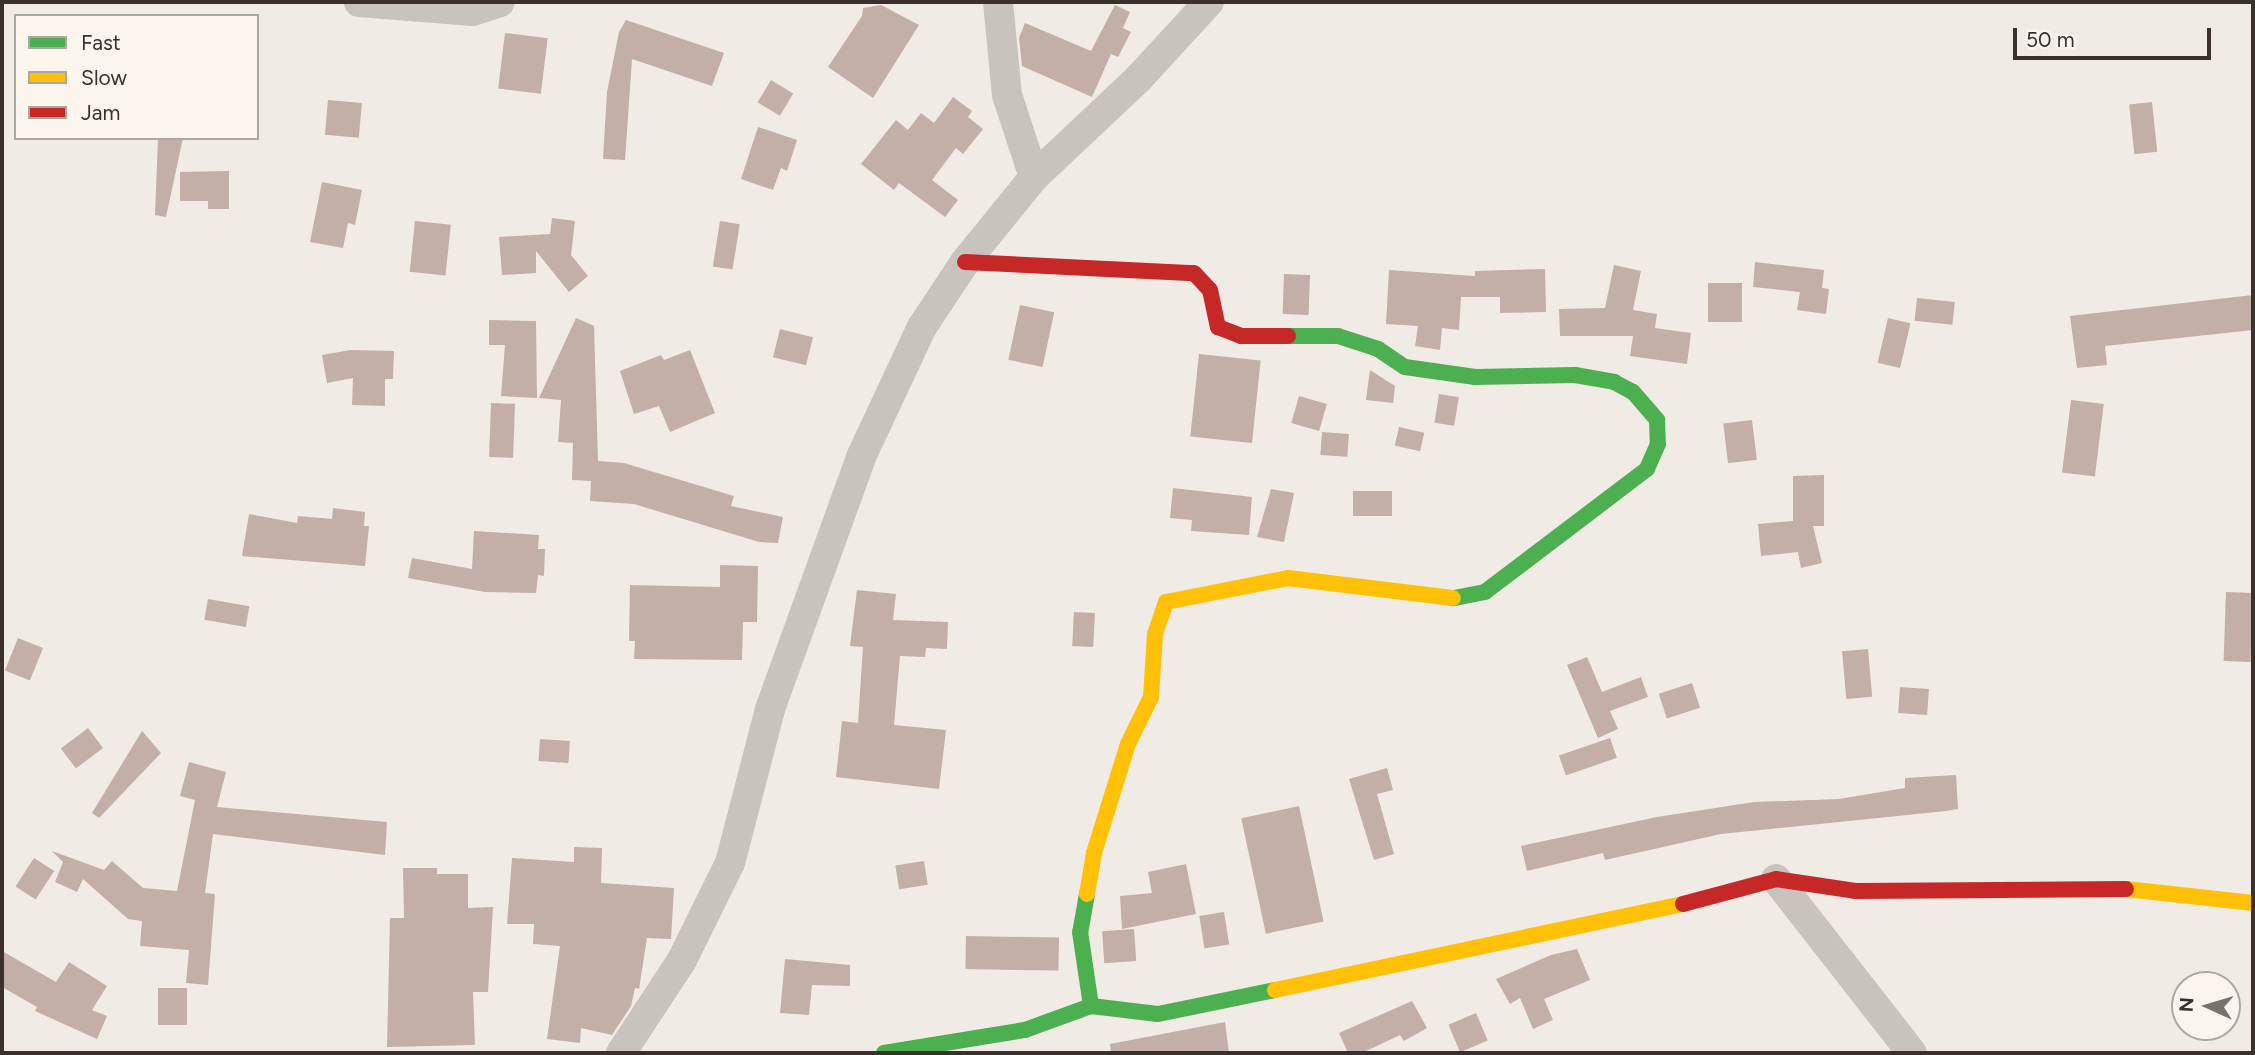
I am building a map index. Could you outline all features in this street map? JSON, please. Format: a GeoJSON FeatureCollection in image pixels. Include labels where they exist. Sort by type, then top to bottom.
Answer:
{"type":"FeatureCollection","features":[{"type":"Feature","properties":{"kind":"street"},"geometry":{"type":"LineString","coordinates":[[359,2],[473,11],[500,2]]}},
{"type":"Feature","properties":{"kind":"street"},"geometry":{"type":"LineString","coordinates":[[998,2],[1007,95],[1034,177]]}},
{"type":"Feature","properties":{"kind":"street"},"geometry":{"type":"LineString","coordinates":[[621,1053],[682,960],[730,863],[770,709],[861,457],[922,327],[965,262],[1034,177],[1139,78],[1209,2]]}},
{"type":"Feature","properties":{"kind":"street"},"geometry":{"type":"LineString","coordinates":[[965,262],[1194,273],[1210,290],[1212,315],[1218,327],[1241,336],[1338,335],[1378,349],[1405,367],[1475,377],[1575,375],[1614,383],[1633,392],[1657,420],[1658,444],[1647,469],[1485,592],[1469,598],[1432,598],[1288,578],[1166,602],[1155,634],[1152,697],[1128,744],[1106,827],[1094,853],[1080,932],[1091,1006]]}},
{"type":"Feature","properties":{"kind":"street"},"geometry":{"type":"LineString","coordinates":[[1776,880],[1912,1053]]}},
{"type":"Feature","properties":{"kind":"street"},"geometry":{"type":"LineString","coordinates":[[884,1053],[1025,1030],[1091,1006],[1158,1014],[1662,909],[1776,880],[1855,891],[2107,887],[2253,903]]}},
{"type":"Feature","properties":{"kind":"building"},"geometry":{"type":"Polygon","coordinates":[[[881,5],[919,25],[873,98],[828,67],[862,16],[863,8],[881,5]]]}},
{"type":"Feature","properties":{"kind":"building"},"geometry":{"type":"Polygon","coordinates":[[[1115,5],[1130,12],[1123,28],[1131,32],[1118,57],[1111,54],[1092,97],[1022,66],[1019,38],[1025,23],[1091,51],[1115,5]]]}},
{"type":"Feature","properties":{"kind":"building"},"geometry":{"type":"Polygon","coordinates":[[[626,20],[724,53],[712,86],[632,59],[625,160],[603,159],[607,92],[619,32],[626,20]]]}},
{"type":"Feature","properties":{"kind":"building"},"geometry":{"type":"Polygon","coordinates":[[[505,33],[548,38],[541,94],[498,89],[505,33]]]}},
{"type":"Feature","properties":{"kind":"building"},"geometry":{"type":"Polygon","coordinates":[[[771,80],[793,93],[780,116],[758,102],[771,80]]]}},
{"type":"Feature","properties":{"kind":"building"},"geometry":{"type":"Polygon","coordinates":[[[953,97],[972,111],[968,117],[983,129],[963,154],[956,148],[932,180],[958,200],[945,217],[899,183],[894,190],[861,164],[896,120],[908,130],[921,113],[934,123],[953,97]]]}},
{"type":"Feature","properties":{"kind":"building"},"geometry":{"type":"Polygon","coordinates":[[[328,100],[362,103],[359,138],[325,135],[328,100]]]}},
{"type":"Feature","properties":{"kind":"building"},"geometry":{"type":"Polygon","coordinates":[[[2152,102],[2157,152],[2134,154],[2129,104],[2152,102]]]}},
{"type":"Feature","properties":{"kind":"building"},"geometry":{"type":"Polygon","coordinates":[[[758,127],[797,140],[787,171],[781,168],[773,190],[741,179],[758,127]]]}},
{"type":"Feature","properties":{"kind":"building"},"geometry":{"type":"Polygon","coordinates":[[[158,140],[183,140],[166,217],[155,215],[158,140]]]}},
{"type":"Feature","properties":{"kind":"building"},"geometry":{"type":"Polygon","coordinates":[[[229,171],[229,209],[208,209],[208,201],[180,201],[180,172],[229,171]]]}},
{"type":"Feature","properties":{"kind":"building"},"geometry":{"type":"Polygon","coordinates":[[[322,182],[362,190],[355,225],[348,223],[343,248],[310,242],[322,182]]]}},
{"type":"Feature","properties":{"kind":"building"},"geometry":{"type":"Polygon","coordinates":[[[552,218],[575,221],[571,255],[588,276],[569,292],[536,251],[536,273],[502,275],[499,237],[550,234],[552,218]]]}},
{"type":"Feature","properties":{"kind":"building"},"geometry":{"type":"Polygon","coordinates":[[[415,221],[451,225],[445,275],[410,272],[415,221]]]}},
{"type":"Feature","properties":{"kind":"building"},"geometry":{"type":"Polygon","coordinates":[[[720,221],[740,224],[733,270],[713,266],[720,221]]]}},
{"type":"Feature","properties":{"kind":"building"},"geometry":{"type":"Polygon","coordinates":[[[1755,262],[1824,270],[1822,288],[1829,289],[1826,314],[1797,310],[1800,292],[1753,287],[1755,262]]]}},
{"type":"Feature","properties":{"kind":"building"},"geometry":{"type":"Polygon","coordinates":[[[1614,265],[1641,271],[1633,310],[1657,314],[1655,328],[1691,333],[1687,364],[1630,356],[1633,336],[1560,336],[1559,309],[1605,308],[1614,265]]]}},
{"type":"Feature","properties":{"kind":"building"},"geometry":{"type":"Polygon","coordinates":[[[1545,269],[1546,312],[1500,313],[1500,297],[1461,297],[1459,330],[1442,328],[1440,350],[1415,346],[1418,326],[1386,324],[1389,270],[1475,276],[1475,271],[1545,269]]]}},
{"type":"Feature","properties":{"kind":"building"},"geometry":{"type":"Polygon","coordinates":[[[1284,274],[1310,275],[1309,315],[1283,314],[1284,274]]]}},
{"type":"Feature","properties":{"kind":"building"},"geometry":{"type":"Polygon","coordinates":[[[1708,283],[1742,283],[1742,322],[1708,322],[1708,283]]]}},
{"type":"Feature","properties":{"kind":"building"},"geometry":{"type":"Polygon","coordinates":[[[2253,295],[2253,330],[2105,346],[2107,365],[2077,368],[2070,316],[2253,295]]]}},
{"type":"Feature","properties":{"kind":"building"},"geometry":{"type":"Polygon","coordinates":[[[1917,298],[1955,302],[1952,325],[1915,321],[1917,298]]]}},
{"type":"Feature","properties":{"kind":"building"},"geometry":{"type":"Polygon","coordinates":[[[1020,305],[1054,312],[1043,367],[1008,360],[1020,305]]]}},
{"type":"Feature","properties":{"kind":"building"},"geometry":{"type":"Polygon","coordinates":[[[576,318],[594,326],[598,461],[624,463],[734,496],[731,506],[783,517],[778,543],[759,542],[634,504],[590,501],[591,481],[572,480],[573,443],[558,442],[561,400],[539,398],[576,318]]]}},
{"type":"Feature","properties":{"kind":"building"},"geometry":{"type":"Polygon","coordinates":[[[1888,318],[1910,323],[1900,368],[1878,363],[1888,318]]]}},
{"type":"Feature","properties":{"kind":"building"},"geometry":{"type":"Polygon","coordinates":[[[489,320],[536,321],[537,398],[501,396],[505,345],[489,345],[489,320]]]}},
{"type":"Feature","properties":{"kind":"building"},"geometry":{"type":"Polygon","coordinates":[[[780,329],[813,337],[806,365],[773,357],[780,329]]]}},
{"type":"Feature","properties":{"kind":"building"},"geometry":{"type":"Polygon","coordinates":[[[350,350],[394,351],[393,379],[385,379],[385,406],[352,405],[353,378],[327,383],[322,355],[350,350]]]}},
{"type":"Feature","properties":{"kind":"building"},"geometry":{"type":"Polygon","coordinates":[[[690,350],[715,413],[670,432],[659,406],[634,414],[620,371],[661,355],[664,360],[690,350]]]}},
{"type":"Feature","properties":{"kind":"building"},"geometry":{"type":"Polygon","coordinates":[[[1199,354],[1261,360],[1252,443],[1190,437],[1199,354]]]}},
{"type":"Feature","properties":{"kind":"building"},"geometry":{"type":"Polygon","coordinates":[[[1370,370],[1395,386],[1393,403],[1366,400],[1370,370]]]}},
{"type":"Feature","properties":{"kind":"building"},"geometry":{"type":"Polygon","coordinates":[[[1439,394],[1459,397],[1454,426],[1434,423],[1439,394]]]}},
{"type":"Feature","properties":{"kind":"building"},"geometry":{"type":"Polygon","coordinates":[[[1299,396],[1327,404],[1319,431],[1291,423],[1299,396]]]}},
{"type":"Feature","properties":{"kind":"building"},"geometry":{"type":"Polygon","coordinates":[[[2071,400],[2104,404],[2095,476],[2062,472],[2071,400]]]}},
{"type":"Feature","properties":{"kind":"building"},"geometry":{"type":"Polygon","coordinates":[[[491,403],[515,404],[513,458],[489,457],[491,403]]]}},
{"type":"Feature","properties":{"kind":"building"},"geometry":{"type":"Polygon","coordinates":[[[1752,420],[1757,460],[1728,463],[1723,424],[1752,420]]]}},
{"type":"Feature","properties":{"kind":"building"},"geometry":{"type":"Polygon","coordinates":[[[1399,427],[1424,433],[1420,451],[1395,446],[1399,427]]]}},
{"type":"Feature","properties":{"kind":"building"},"geometry":{"type":"Polygon","coordinates":[[[1322,432],[1349,434],[1347,457],[1320,455],[1322,432]]]}},
{"type":"Feature","properties":{"kind":"building"},"geometry":{"type":"Polygon","coordinates":[[[1824,475],[1824,526],[1813,526],[1822,563],[1801,568],[1798,552],[1761,556],[1758,524],[1793,521],[1793,476],[1824,475]]]}},
{"type":"Feature","properties":{"kind":"building"},"geometry":{"type":"Polygon","coordinates":[[[1173,488],[1252,497],[1249,535],[1191,531],[1192,520],[1170,518],[1173,488]]]}},
{"type":"Feature","properties":{"kind":"building"},"geometry":{"type":"Polygon","coordinates":[[[1271,489],[1294,493],[1284,542],[1257,537],[1271,489]]]}},
{"type":"Feature","properties":{"kind":"building"},"geometry":{"type":"Polygon","coordinates":[[[1353,491],[1392,491],[1392,516],[1353,516],[1353,491]]]}},
{"type":"Feature","properties":{"kind":"building"},"geometry":{"type":"Polygon","coordinates":[[[333,508],[365,512],[364,526],[369,526],[365,566],[242,556],[249,514],[297,523],[298,516],[332,519],[333,508]]]}},
{"type":"Feature","properties":{"kind":"building"},"geometry":{"type":"Polygon","coordinates":[[[474,531],[539,535],[538,549],[545,549],[544,576],[538,575],[536,593],[485,592],[408,578],[412,558],[472,569],[474,531]]]}},
{"type":"Feature","properties":{"kind":"building"},"geometry":{"type":"Polygon","coordinates":[[[720,565],[758,566],[757,622],[743,622],[742,660],[634,659],[635,641],[629,641],[630,585],[720,587],[720,565]]]}},
{"type":"Feature","properties":{"kind":"building"},"geometry":{"type":"Polygon","coordinates":[[[857,590],[896,594],[893,620],[948,622],[947,649],[926,648],[925,657],[900,656],[894,725],[946,730],[939,789],[836,777],[842,721],[858,723],[863,647],[850,646],[857,590]]]}},
{"type":"Feature","properties":{"kind":"building"},"geometry":{"type":"Polygon","coordinates":[[[2226,592],[2253,593],[2251,662],[2224,661],[2226,592]]]}},
{"type":"Feature","properties":{"kind":"building"},"geometry":{"type":"Polygon","coordinates":[[[208,599],[249,606],[246,627],[204,620],[208,599]]]}},
{"type":"Feature","properties":{"kind":"building"},"geometry":{"type":"Polygon","coordinates":[[[1074,612],[1095,613],[1093,647],[1072,646],[1074,612]]]}},
{"type":"Feature","properties":{"kind":"building"},"geometry":{"type":"Polygon","coordinates":[[[18,638],[43,648],[30,681],[5,670],[18,638]]]}},
{"type":"Feature","properties":{"kind":"building"},"geometry":{"type":"Polygon","coordinates":[[[1868,649],[1872,697],[1846,699],[1842,651],[1868,649]]]}},
{"type":"Feature","properties":{"kind":"building"},"geometry":{"type":"Polygon","coordinates":[[[1587,657],[1602,692],[1641,677],[1648,697],[1610,711],[1618,729],[1598,738],[1567,665],[1587,657]]]}},
{"type":"Feature","properties":{"kind":"building"},"geometry":{"type":"Polygon","coordinates":[[[1692,683],[1700,708],[1667,719],[1659,694],[1692,683]]]}},
{"type":"Feature","properties":{"kind":"building"},"geometry":{"type":"Polygon","coordinates":[[[1900,687],[1929,689],[1927,715],[1898,713],[1900,687]]]}},
{"type":"Feature","properties":{"kind":"building"},"geometry":{"type":"Polygon","coordinates":[[[88,728],[103,748],[76,768],[61,748],[88,728]]]}},
{"type":"Feature","properties":{"kind":"building"},"geometry":{"type":"Polygon","coordinates":[[[142,731],[161,753],[99,818],[92,813],[142,731]]]}},
{"type":"Feature","properties":{"kind":"building"},"geometry":{"type":"Polygon","coordinates":[[[1610,738],[1617,758],[1566,775],[1559,756],[1610,738]]]}},
{"type":"Feature","properties":{"kind":"building"},"geometry":{"type":"Polygon","coordinates":[[[540,739],[570,741],[568,763],[538,761],[540,739]]]}},
{"type":"Feature","properties":{"kind":"building"},"geometry":{"type":"Polygon","coordinates":[[[189,762],[226,772],[217,807],[387,822],[385,855],[213,834],[205,893],[215,894],[208,985],[186,983],[189,950],[140,946],[142,921],[128,919],[83,879],[77,892],[55,882],[63,862],[52,851],[104,870],[112,861],[143,888],[177,891],[195,800],[180,796],[189,762]]]}},
{"type":"Feature","properties":{"kind":"building"},"geometry":{"type":"Polygon","coordinates":[[[1387,768],[1393,790],[1377,794],[1394,854],[1374,860],[1349,779],[1387,768]]]}},
{"type":"Feature","properties":{"kind":"building"},"geometry":{"type":"Polygon","coordinates":[[[1956,775],[1958,809],[1946,811],[1721,834],[1605,860],[1603,853],[1527,871],[1521,846],[1657,817],[1754,802],[1839,799],[1905,788],[1905,778],[1956,775]]]}},
{"type":"Feature","properties":{"kind":"building"},"geometry":{"type":"Polygon","coordinates":[[[1299,806],[1324,921],[1266,934],[1241,818],[1299,806]]]}},
{"type":"Feature","properties":{"kind":"building"},"geometry":{"type":"Polygon","coordinates":[[[574,847],[602,848],[601,883],[674,888],[671,939],[647,938],[639,989],[635,988],[631,1006],[612,1035],[581,1028],[580,1043],[547,1039],[560,946],[533,944],[534,924],[507,924],[512,858],[574,862],[574,847]]]}},
{"type":"Feature","properties":{"kind":"building"},"geometry":{"type":"Polygon","coordinates":[[[34,858],[54,871],[36,900],[15,887],[34,858]]]}},
{"type":"Feature","properties":{"kind":"building"},"geometry":{"type":"Polygon","coordinates":[[[924,861],[928,885],[899,889],[895,866],[924,861]]]}},
{"type":"Feature","properties":{"kind":"building"},"geometry":{"type":"Polygon","coordinates":[[[1186,864],[1196,914],[1122,929],[1120,896],[1152,893],[1148,872],[1186,864]]]}},
{"type":"Feature","properties":{"kind":"building"},"geometry":{"type":"Polygon","coordinates":[[[403,868],[437,868],[437,874],[468,874],[468,908],[493,907],[488,992],[473,992],[475,1045],[387,1047],[390,918],[404,918],[403,868]]]}},
{"type":"Feature","properties":{"kind":"building"},"geometry":{"type":"Polygon","coordinates":[[[1224,912],[1229,945],[1204,949],[1199,916],[1224,912]]]}},
{"type":"Feature","properties":{"kind":"building"},"geometry":{"type":"Polygon","coordinates":[[[1134,929],[1136,961],[1104,963],[1102,931],[1134,929]]]}},
{"type":"Feature","properties":{"kind":"building"},"geometry":{"type":"Polygon","coordinates":[[[966,936],[1059,938],[1058,971],[965,969],[966,936]]]}},
{"type":"Feature","properties":{"kind":"building"},"geometry":{"type":"Polygon","coordinates":[[[1577,949],[1590,980],[1544,999],[1553,1020],[1533,1029],[1520,998],[1510,1004],[1496,979],[1551,955],[1577,949]]]}},
{"type":"Feature","properties":{"kind":"building"},"geometry":{"type":"Polygon","coordinates":[[[2,951],[56,982],[69,962],[107,986],[92,1010],[107,1016],[97,1039],[35,1011],[37,1007],[2,987],[2,951]]]}},
{"type":"Feature","properties":{"kind":"building"},"geometry":{"type":"Polygon","coordinates":[[[785,959],[850,965],[850,986],[812,985],[809,1015],[780,1013],[785,959]]]}},
{"type":"Feature","properties":{"kind":"building"},"geometry":{"type":"Polygon","coordinates":[[[158,988],[187,988],[187,1025],[158,1025],[158,988]]]}},
{"type":"Feature","properties":{"kind":"building"},"geometry":{"type":"Polygon","coordinates":[[[1412,1001],[1427,1028],[1404,1041],[1400,1035],[1362,1053],[1348,1053],[1339,1033],[1412,1001]]]}},
{"type":"Feature","properties":{"kind":"building"},"geometry":{"type":"Polygon","coordinates":[[[1476,1013],[1488,1041],[1460,1052],[1448,1025],[1476,1013]]]}},
{"type":"Feature","properties":{"kind":"building"},"geometry":{"type":"Polygon","coordinates":[[[1225,1022],[1229,1053],[1111,1053],[1110,1044],[1225,1022]]]}},
{"type":"Feature","properties":{"kind":"traffic: fast"},"geometry":{"type":"LineString","coordinates":[[1288,336],[1338,336],[1378,349],[1405,367],[1475,377],[1575,375],[1614,382],[1633,392],[1657,420],[1658,444],[1647,469],[1485,592],[1453,598]]}},
{"type":"Feature","properties":{"kind":"traffic: fast"},"geometry":{"type":"LineString","coordinates":[[1087,894],[1080,932],[1091,1006]]}},
{"type":"Feature","properties":{"kind":"traffic: fast"},"geometry":{"type":"LineString","coordinates":[[884,1053],[1025,1030],[1091,1006],[1158,1014],[1275,990]]}},
{"type":"Feature","properties":{"kind":"traffic: slow"},"geometry":{"type":"LineString","coordinates":[[1087,894],[1094,853],[1128,744],[1151,697],[1155,634],[1166,602],[1288,578],[1453,598]]}},
{"type":"Feature","properties":{"kind":"traffic: slow"},"geometry":{"type":"LineString","coordinates":[[2126,889],[2253,903]]}},
{"type":"Feature","properties":{"kind":"traffic: slow"},"geometry":{"type":"LineString","coordinates":[[1275,990],[1683,904]]}},
{"type":"Feature","properties":{"kind":"traffic: jam"},"geometry":{"type":"LineString","coordinates":[[965,262],[1194,273],[1210,290],[1218,327],[1241,336],[1288,336]]}},
{"type":"Feature","properties":{"kind":"traffic: jam"},"geometry":{"type":"LineString","coordinates":[[1683,904],[1776,879],[1855,891],[2126,889]]}}]}
